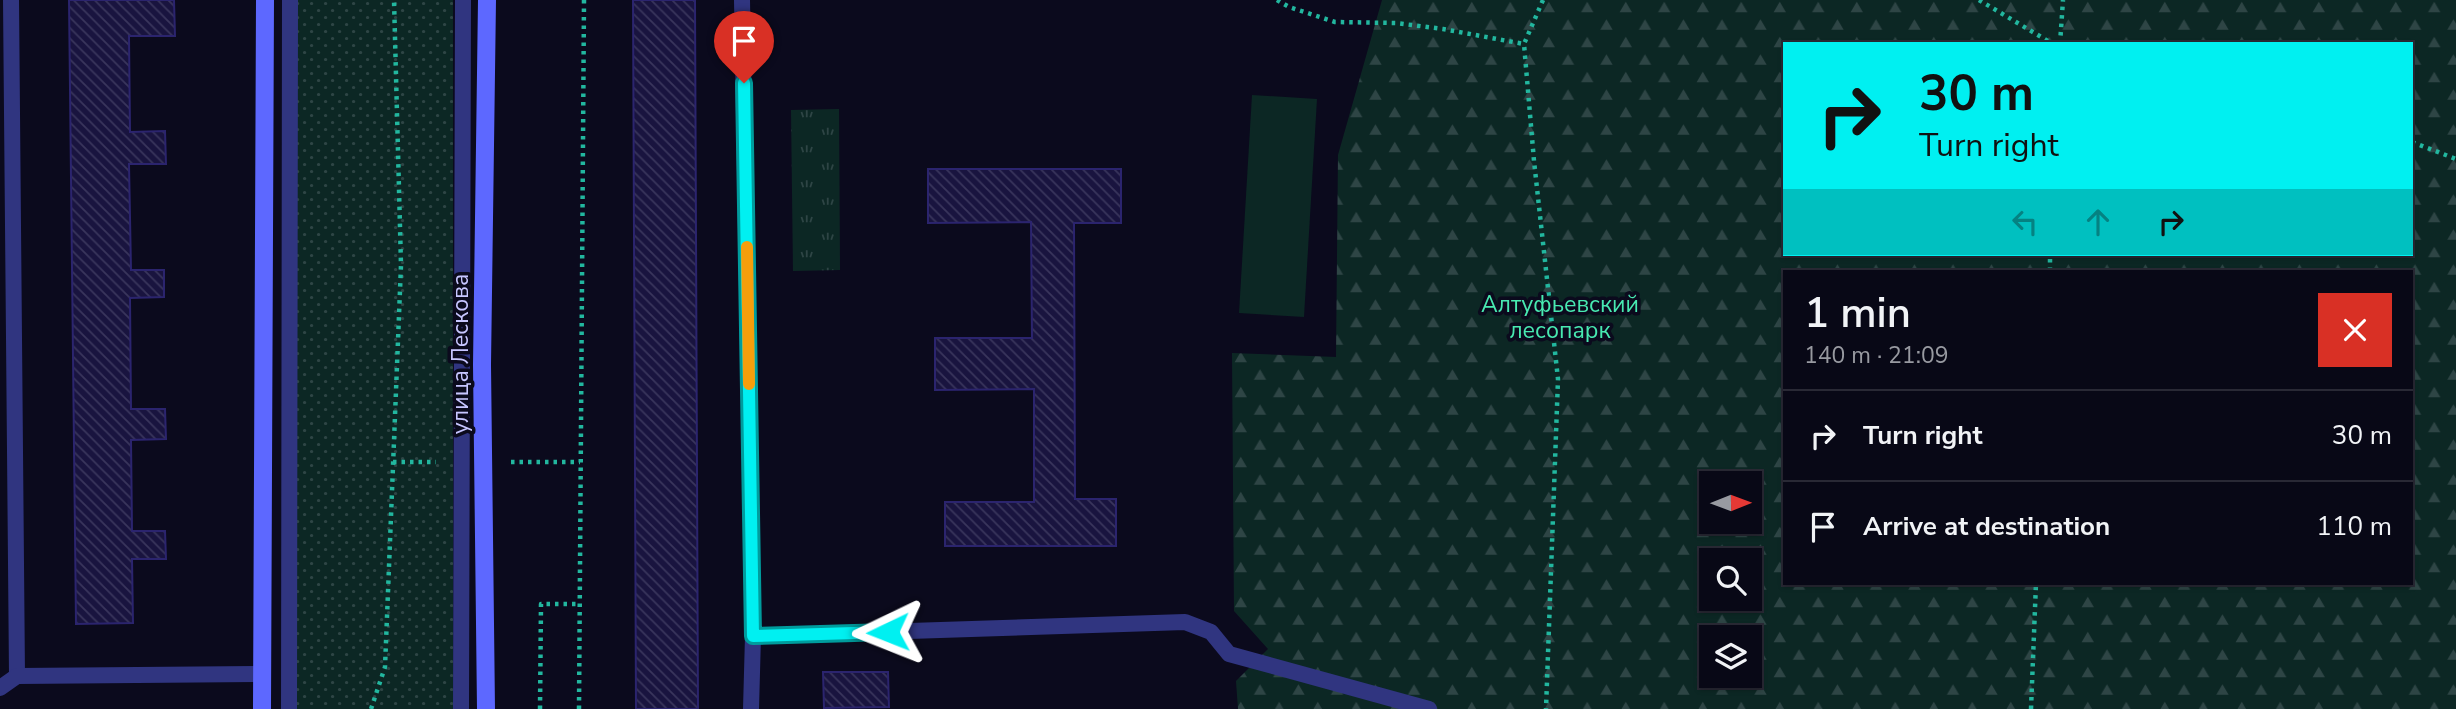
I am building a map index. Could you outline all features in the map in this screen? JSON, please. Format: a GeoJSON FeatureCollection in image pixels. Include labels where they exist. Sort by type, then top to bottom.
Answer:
{"type":"FeatureCollection","features":[{"type":"Feature","properties":{"kind":"main road"},"geometry":{"type":"LineString","coordinates":[[262,709],[265,0]]}},
{"type":"Feature","properties":{"kind":"main road","name":"улица Лескова"},"geometry":{"type":"LineString","coordinates":[[486,709],[482,365],[487,0]]}},
{"type":"Feature","properties":{"kind":"lane"},"geometry":{"type":"LineString","coordinates":[[12,0],[8,540],[17,676]]}},
{"type":"Feature","properties":{"kind":"lane"},"geometry":{"type":"LineString","coordinates":[[289,709],[290,0]]}},
{"type":"Feature","properties":{"kind":"lane","name":"улица Лескова"},"geometry":{"type":"LineString","coordinates":[[461,709],[463,0]]}},
{"type":"Feature","properties":{"kind":"lane"},"geometry":{"type":"LineString","coordinates":[[742,0],[753,636],[751,709]]}},
{"type":"Feature","properties":{"kind":"lane"},"geometry":{"type":"LineString","coordinates":[[753,636],[1185,622],[1211,632],[1229,654],[1429,709]]}},
{"type":"Feature","properties":{"kind":"lane"},"geometry":{"type":"LineString","coordinates":[[0,688],[17,676],[262,674]]}},
{"type":"Feature","properties":{"kind":"path"},"geometry":{"type":"LineString","coordinates":[[371,709],[386,667],[401,265],[394,0]]}},
{"type":"Feature","properties":{"kind":"path"},"geometry":{"type":"LineString","coordinates":[[579,709],[584,0]]}},
{"type":"Feature","properties":{"kind":"path"},"geometry":{"type":"LineString","coordinates":[[1277,0],[1289,7],[1335,22],[1396,23],[1524,44]]}},
{"type":"Feature","properties":{"kind":"path"},"geometry":{"type":"LineString","coordinates":[[1543,0],[1524,44],[1558,379],[1546,709]]}},
{"type":"Feature","properties":{"kind":"path"},"geometry":{"type":"LineString","coordinates":[[1979,0],[2050,42]]}},
{"type":"Feature","properties":{"kind":"path"},"geometry":{"type":"LineString","coordinates":[[2060,42],[2063,0]]}},
{"type":"Feature","properties":{"kind":"path"},"geometry":{"type":"LineString","coordinates":[[2413,142],[2456,159]]}},
{"type":"Feature","properties":{"kind":"path"},"geometry":{"type":"LineString","coordinates":[[511,462],[580,462]]}},
{"type":"Feature","properties":{"kind":"path"},"geometry":{"type":"LineString","coordinates":[[393,463],[448,463]]}},
{"type":"Feature","properties":{"kind":"path"},"geometry":{"type":"LineString","coordinates":[[2031,709],[2036,585]]}},
{"type":"Feature","properties":{"kind":"path"},"geometry":{"type":"LineString","coordinates":[[540,709],[541,604],[579,604]]}},
{"type":"Feature","properties":{"kind":"green space"},"geometry":{"type":"Polygon","coordinates":[[[292,0],[453,0],[453,709],[292,709],[292,0]]]}},
{"type":"Feature","properties":{"kind":"green space","name":"Алтуфьевский лесопарк"},"geometry":{"type":"Polygon","coordinates":[[[1382,0],[2456,0],[2456,709],[1238,709],[1236,681],[1268,649],[1234,611],[1232,353],[1336,357],[1338,155],[1382,0]]]}},
{"type":"Feature","properties":{"kind":"green space"},"geometry":{"type":"Polygon","coordinates":[[[1252,95],[1317,99],[1304,317],[1239,313],[1252,95]]]}},
{"type":"Feature","properties":{"kind":"green space"},"geometry":{"type":"Polygon","coordinates":[[[839,109],[840,270],[793,271],[791,110],[839,109]]]}},
{"type":"Feature","properties":{"kind":"building"},"geometry":{"type":"Polygon","coordinates":[[[69,0],[174,0],[175,36],[129,36],[130,132],[165,131],[166,164],[129,164],[131,270],[164,270],[164,297],[130,298],[131,409],[165,409],[166,439],[131,440],[132,531],[165,531],[166,559],[132,559],[133,623],[76,624],[69,0]]]}},
{"type":"Feature","properties":{"kind":"building"},"geometry":{"type":"Polygon","coordinates":[[[633,0],[695,0],[698,709],[636,709],[633,0]]]}},
{"type":"Feature","properties":{"kind":"building"},"geometry":{"type":"Polygon","coordinates":[[[928,169],[1121,169],[1121,223],[1074,223],[1075,499],[1116,499],[1116,546],[945,546],[945,502],[1034,502],[1034,389],[935,390],[935,338],[1032,338],[1031,222],[928,223],[928,169]]]}},
{"type":"Feature","properties":{"kind":"building"},"geometry":{"type":"Polygon","coordinates":[[[823,672],[888,672],[889,707],[824,708],[823,672]]]}},
{"type":"Feature","properties":{"kind":"slow traffic"},"geometry":{"type":"LineString","coordinates":[[747,247],[749,384]]}},
{"type":"Feature","properties":{"kind":"route"},"geometry":{"type":"LineString","coordinates":[[744,83],[753,636],[888,632]]}}]}
